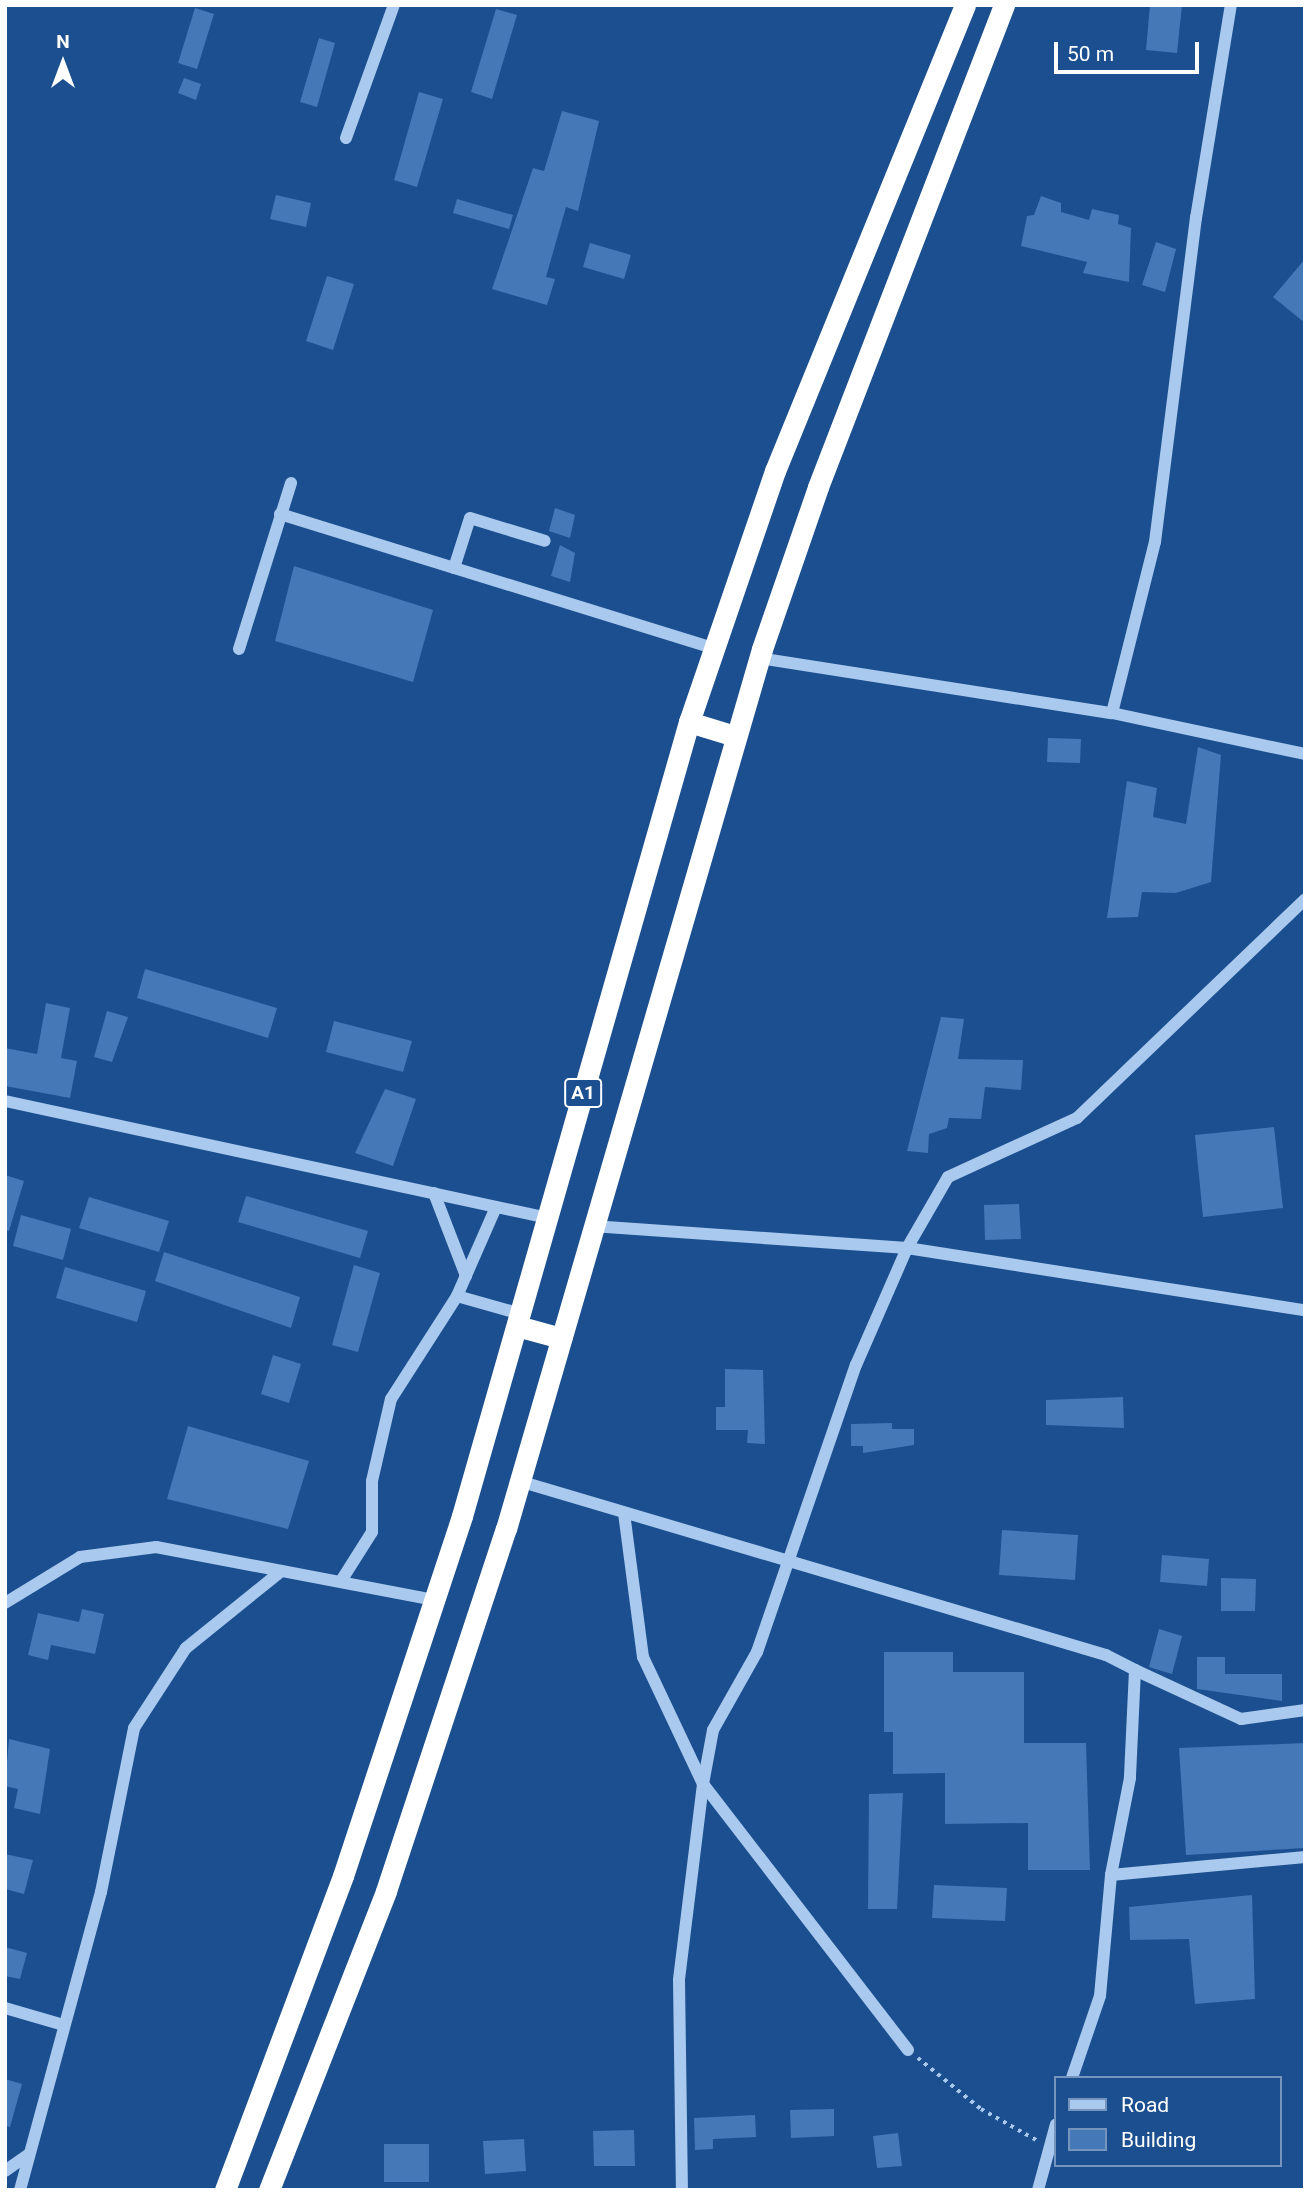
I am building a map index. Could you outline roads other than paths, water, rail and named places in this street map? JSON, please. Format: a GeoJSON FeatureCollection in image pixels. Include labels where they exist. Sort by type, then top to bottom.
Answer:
{"type":"FeatureCollection","features":[{"type":"Feature","properties":{"kind":"highway","name":"A1"},"geometry":{"type":"LineString","coordinates":[[225,2190],[343,1876],[435,1600],[519,1320],[689,722],[714,648],[775,471],[965,5]]}},
{"type":"Feature","properties":{"kind":"highway","name":"A1"},"geometry":{"type":"LineString","coordinates":[[270,2190],[386,1891],[519,1481],[759,658],[817,487],[1004,5]]}},
{"type":"Feature","properties":{"kind":"highway"},"geometry":{"type":"LineString","coordinates":[[689,722],[735,736]]}},
{"type":"Feature","properties":{"kind":"highway"},"geometry":{"type":"LineString","coordinates":[[519,1320],[561,1338]]}},
{"type":"Feature","properties":{"kind":"street"},"geometry":{"type":"LineString","coordinates":[[346,138],[394,5]]}},
{"type":"Feature","properties":{"kind":"street"},"geometry":{"type":"LineString","coordinates":[[1112,713],[1155,542],[1195,218],[1231,5]]}},
{"type":"Feature","properties":{"kind":"street"},"geometry":{"type":"LineString","coordinates":[[239,649],[291,483]]}},
{"type":"Feature","properties":{"kind":"street"},"geometry":{"type":"LineString","coordinates":[[280,514],[714,648]]}},
{"type":"Feature","properties":{"kind":"street"},"geometry":{"type":"LineString","coordinates":[[454,568],[470,518],[545,541]]}},
{"type":"Feature","properties":{"kind":"street"},"geometry":{"type":"LineString","coordinates":[[759,658],[1112,713],[1305,754]]}},
{"type":"Feature","properties":{"kind":"street"},"geometry":{"type":"LineString","coordinates":[[682,2190],[679,1980],[703,1784],[713,1730],[757,1652],[785,1561],[856,1365],[907,1248],[948,1177],[1077,1118],[1305,899]]}},
{"type":"Feature","properties":{"kind":"street"},"geometry":{"type":"LineString","coordinates":[[5,1101],[548,1217]]}},
{"type":"Feature","properties":{"kind":"street"},"geometry":{"type":"LineString","coordinates":[[434,1193],[466,1276]]}},
{"type":"Feature","properties":{"kind":"street"},"geometry":{"type":"LineString","coordinates":[[341,1581],[372,1532],[372,1480],[391,1399],[457,1296],[496,1207]]}},
{"type":"Feature","properties":{"kind":"street"},"geometry":{"type":"LineString","coordinates":[[592,1226],[907,1248],[1305,1310]]}},
{"type":"Feature","properties":{"kind":"street"},"geometry":{"type":"LineString","coordinates":[[457,1296],[519,1320]]}},
{"type":"Feature","properties":{"kind":"street"},"geometry":{"type":"LineString","coordinates":[[519,1481],[1106,1655],[1241,1719],[1305,1710]]}},
{"type":"Feature","properties":{"kind":"street"},"geometry":{"type":"LineString","coordinates":[[624,1513],[643,1657],[703,1784],[908,2050]]}},
{"type":"Feature","properties":{"kind":"street"},"geometry":{"type":"LineString","coordinates":[[5,1603],[56,1566],[114,1550],[156,1547],[279,1573],[341,1581],[435,1600]]}},
{"type":"Feature","properties":{"kind":"street"},"geometry":{"type":"LineString","coordinates":[[20,2190],[101,1892],[130,1743],[144,1708],[186,1648],[279,1573]]}},
{"type":"Feature","properties":{"kind":"street"},"geometry":{"type":"LineString","coordinates":[[1073,2076],[1100,1996],[1111,1875],[1130,1778],[1135,1670]]}},
{"type":"Feature","properties":{"kind":"street"},"geometry":{"type":"LineString","coordinates":[[1111,1875],[1305,1857]]}},
{"type":"Feature","properties":{"kind":"street"},"geometry":{"type":"LineString","coordinates":[[5,2008],[64,2025]]}},
{"type":"Feature","properties":{"kind":"street"},"geometry":{"type":"LineString","coordinates":[[1038,2190],[1054,2130]]}},
{"type":"Feature","properties":{"kind":"street"},"geometry":{"type":"LineString","coordinates":[[5,2171],[28,2155]]}}]}
